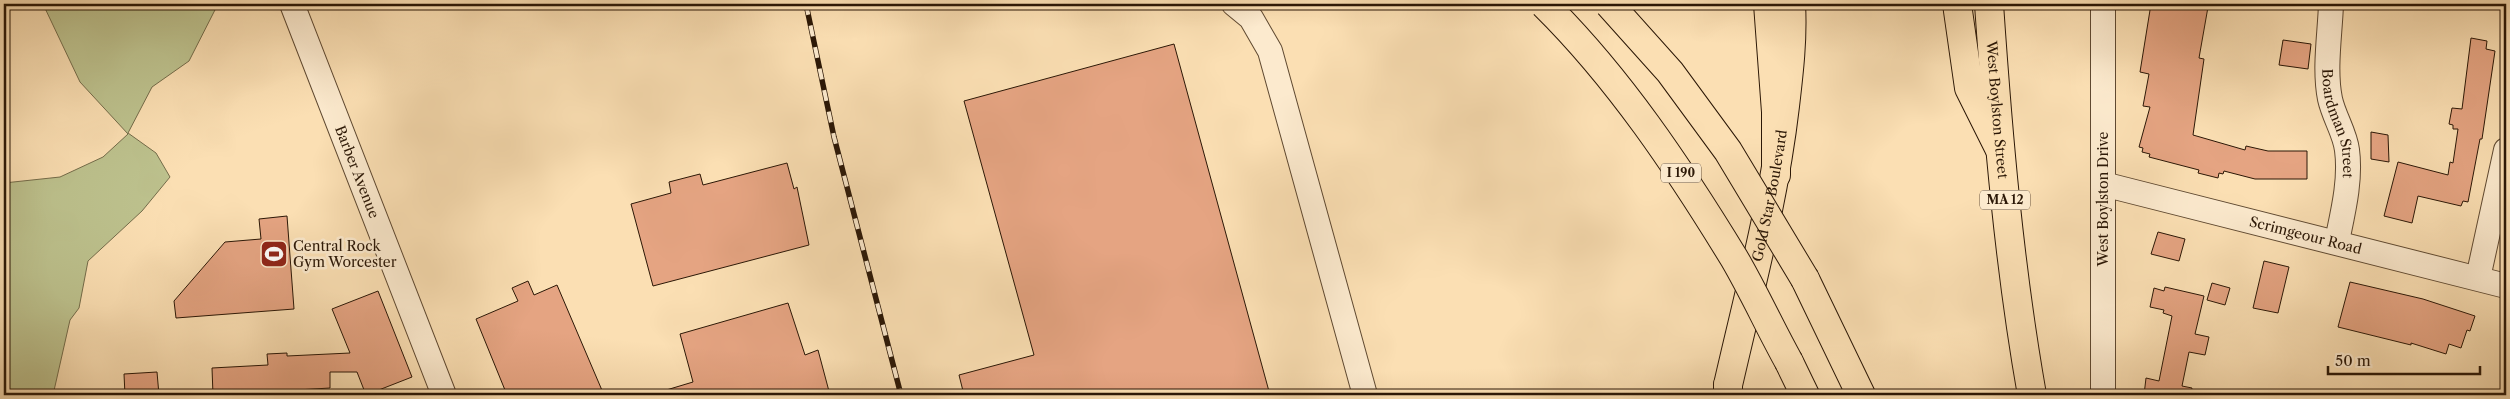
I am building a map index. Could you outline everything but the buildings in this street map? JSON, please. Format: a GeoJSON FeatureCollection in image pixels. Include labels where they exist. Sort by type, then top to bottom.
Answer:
{"type":"FeatureCollection","features":[{"type":"Feature","properties":{"kind":"main road","name":"I 190"},"geometry":{"type":"LineString","coordinates":[[1544,4],[1609,76],[1674,163],[1734,258],[1805,395]]}},
{"type":"Feature","properties":{"kind":"main road"},"geometry":{"type":"LineString","coordinates":[[1609,4],[1670,72],[1728,151],[1805,279],[1861,395]]}},
{"type":"Feature","properties":{"kind":"main road"},"geometry":{"type":"LineString","coordinates":[[1768,4],[1776,112],[1776,175]]}},
{"type":"Feature","properties":{"kind":"main road","name":"Gold Star Boulevard"},"geometry":{"type":"LineString","coordinates":[[1728,390],[1776,175],[1788,87],[1792,37],[1791,4]]}},
{"type":"Feature","properties":{"kind":"main road"},"geometry":{"type":"LineString","coordinates":[[1957,4],[1969,88],[1999,148]]}},
{"type":"Feature","properties":{"kind":"main road","name":"West Boylston Street"},"geometry":{"type":"LineString","coordinates":[[1989,4],[1999,148],[2017,310],[2032,395]]}},
{"type":"Feature","properties":{"kind":"street","name":"Barber Avenue"},"geometry":{"type":"LineString","coordinates":[[292,4],[444,395]]}},
{"type":"Feature","properties":{"kind":"street"},"geometry":{"type":"LineString","coordinates":[[1234,4],[1251,18],[1270,51],[1365,395]]}},
{"type":"Feature","properties":{"kind":"street","name":"West Boylston Drive"},"geometry":{"type":"LineString","coordinates":[[2103,4],[2103,395]]}},
{"type":"Feature","properties":{"kind":"street","name":"Boardman Street"},"geometry":{"type":"LineString","coordinates":[[2331,4],[2328,62],[2330,99],[2347,149],[2348,169],[2346,194],[2337,241]]}},
{"type":"Feature","properties":{"kind":"street"},"geometry":{"type":"LineString","coordinates":[[2478,278],[2506,150]]}},
{"type":"Feature","properties":{"kind":"street","name":"Scrimgeour Road"},"geometry":{"type":"LineString","coordinates":[[2103,184],[2337,241],[2506,286]]}},
{"type":"Feature","properties":{"kind":"green space"},"geometry":{"type":"Polygon","coordinates":[[[43,4],[218,4],[189,61],[152,87],[128,133],[156,153],[170,177],[142,211],[88,261],[79,308],[70,320],[53,395],[4,395],[4,183],[60,177],[103,157],[128,134],[80,82],[43,4]]]}},
{"type":"Feature","properties":{"kind":"railway"},"geometry":{"type":"LineString","coordinates":[[806,4],[834,137],[901,395]]}},
{"type":"Feature","properties":{"kind":"place","name":"Central Rock Gym Worcester"},"geometry":{"type":"Point","coordinates":[274,254]}}]}
